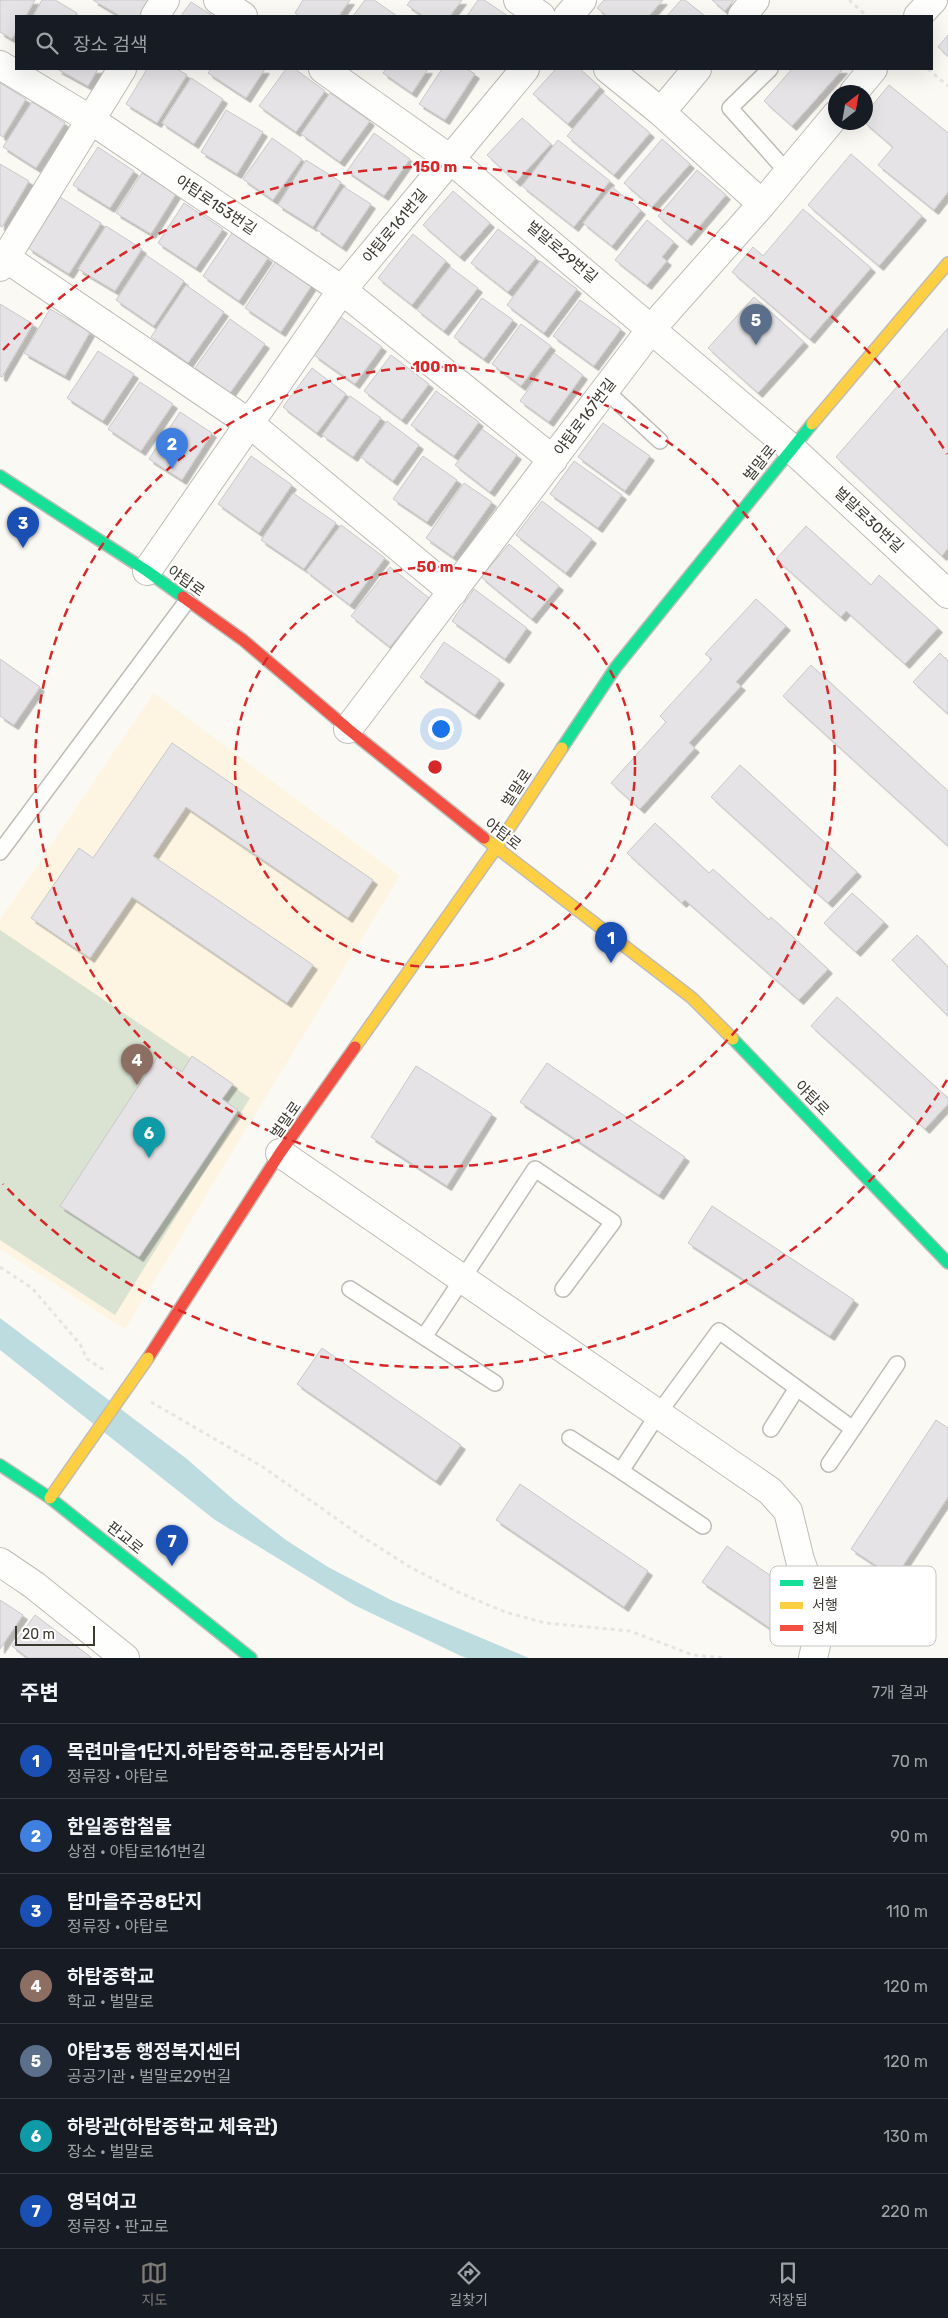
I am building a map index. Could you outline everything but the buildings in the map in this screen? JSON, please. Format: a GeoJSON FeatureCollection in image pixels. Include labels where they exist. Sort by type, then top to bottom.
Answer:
{"type":"FeatureCollection","features":[{"type":"Feature","properties":{"kind":"street"},"geometry":{"type":"LineString","coordinates":[[156,15],[165,0]]}},
{"type":"Feature","properties":{"kind":"street"},"geometry":{"type":"LineString","coordinates":[[218,0],[241,15]]}},
{"type":"Feature","properties":{"kind":"street"},"geometry":{"type":"LineString","coordinates":[[518,0],[540,15]]}},
{"type":"Feature","properties":{"kind":"street"},"geometry":{"type":"LineString","coordinates":[[569,15],[582,0]]}},
{"type":"Feature","properties":{"kind":"street"},"geometry":{"type":"LineString","coordinates":[[743,15],[755,0]]}},
{"type":"Feature","properties":{"kind":"street"},"geometry":{"type":"LineString","coordinates":[[919,15],[933,0]]}},
{"type":"Feature","properties":{"kind":"street","name":"야탑로153번길"},"geometry":{"type":"LineString","coordinates":[[0,65],[91,120],[342,290]]}},
{"type":"Feature","properties":{"kind":"street"},"geometry":{"type":"LineString","coordinates":[[121,70],[2,260],[249,423],[453,592]]}},
{"type":"Feature","properties":{"kind":"street","name":"벌말로29번길"},"geometry":{"type":"LineString","coordinates":[[324,70],[450,159],[652,328],[791,448]]}},
{"type":"Feature","properties":{"kind":"street","name":"야탑로161번길"},"geometry":{"type":"LineString","coordinates":[[147,571],[342,290],[524,70]]}},
{"type":"Feature","properties":{"kind":"street"},"geometry":{"type":"LineString","coordinates":[[609,70],[661,112],[762,204]]}},
{"type":"Feature","properties":{"kind":"street"},"geometry":{"type":"LineString","coordinates":[[661,112],[696,70]]}},
{"type":"Feature","properties":{"kind":"street"},"geometry":{"type":"LineString","coordinates":[[860,85],[872,70]]}},
{"type":"Feature","properties":{"kind":"street","name":"야탑로167번길"},"geometry":{"type":"LineString","coordinates":[[348,729],[652,328],[762,204],[828,125]]}},
{"type":"Feature","properties":{"kind":"street","name":"벌말로"},"geometry":{"type":"LineString","coordinates":[[50,1498],[148,1358],[280,1153],[496,848],[616,667],[791,448],[948,263]]}},
{"type":"Feature","properties":{"kind":"street"},"geometry":{"type":"LineString","coordinates":[[342,290],[553,460]]}},
{"type":"Feature","properties":{"kind":"street","name":"벌말로30번길"},"geometry":{"type":"LineString","coordinates":[[791,448],[947,593]]}},
{"type":"Feature","properties":{"kind":"street","name":"야탑로"},"geometry":{"type":"LineString","coordinates":[[0,476],[147,571],[243,640],[348,729],[496,848],[692,998],[779,1085],[948,1263]]}},
{"type":"Feature","properties":{"kind":"street"},"geometry":{"type":"LineString","coordinates":[[280,1153],[770,1491],[788,1511],[802,1566]]}},
{"type":"Feature","properties":{"kind":"street","name":"판교로"},"geometry":{"type":"LineString","coordinates":[[0,1465],[50,1498],[251,1658]]}},
{"type":"Feature","properties":{"kind":"street"},"geometry":{"type":"LineString","coordinates":[[0,1562],[34,1585],[125,1658]]}},
{"type":"Feature","properties":{"kind":"lane"},"geometry":{"type":"LineString","coordinates":[[769,70],[730,108],[788,173]]}},
{"type":"Feature","properties":{"kind":"lane"},"geometry":{"type":"LineString","coordinates":[[605,390],[660,440]]}},
{"type":"Feature","properties":{"kind":"lane"},"geometry":{"type":"LineString","coordinates":[[3,843],[187,601]]}},
{"type":"Feature","properties":{"kind":"lane"},"geometry":{"type":"LineString","coordinates":[[424,1337],[535,1169],[613,1222],[563,1289]]}},
{"type":"Feature","properties":{"kind":"lane"},"geometry":{"type":"LineString","coordinates":[[350,1289],[495,1383]]}},
{"type":"Feature","properties":{"kind":"lane"},"geometry":{"type":"LineString","coordinates":[[621,1471],[658,1414],[719,1331],[853,1430]]}},
{"type":"Feature","properties":{"kind":"lane"},"geometry":{"type":"LineString","coordinates":[[830,1464],[897,1364]]}},
{"type":"Feature","properties":{"kind":"lane"},"geometry":{"type":"LineString","coordinates":[[771,1429],[797,1388]]}},
{"type":"Feature","properties":{"kind":"lane"},"geometry":{"type":"LineString","coordinates":[[570,1438],[703,1526]]}},
{"type":"Feature","properties":{"kind":"path"},"geometry":{"type":"LineString","coordinates":[[849,0],[866,15]]}},
{"type":"Feature","properties":{"kind":"path"},"geometry":{"type":"LineString","coordinates":[[929,70],[948,86]]}},
{"type":"Feature","properties":{"kind":"path"},"geometry":{"type":"LineString","coordinates":[[0,1267],[32,1288],[80,1344],[87,1359],[112,1376]]}},
{"type":"Feature","properties":{"kind":"path"},"geometry":{"type":"LineString","coordinates":[[145,1398],[169,1414],[263,1467],[361,1536],[410,1567],[460,1593],[505,1612],[545,1623],[630,1631],[693,1655],[725,1658]]}},
{"type":"Feature","properties":{"kind":"shaded area"},"geometry":{"type":"Polygon","coordinates":[[[154,693],[400,876],[125,1329],[0,1249],[0,920],[154,693]]]}},
{"type":"Feature","properties":{"kind":"green space"},"geometry":{"type":"Polygon","coordinates":[[[0,930],[250,1098],[115,1315],[0,1240],[0,930]]]}},
{"type":"Feature","properties":{"kind":"water"},"geometry":{"type":"Polygon","coordinates":[[[0,1318],[187,1459],[235,1501],[286,1540],[328,1567],[391,1600],[529,1658],[467,1658],[461,1656],[354,1605],[215,1520],[0,1350],[0,1318]]]}},
{"type":"Feature","properties":{"kind":"traffic: fast"},"geometry":{"type":"LineString","coordinates":[[562,748],[616,667],[812,424]]}},
{"type":"Feature","properties":{"kind":"traffic: fast"},"geometry":{"type":"LineString","coordinates":[[0,476],[147,571],[183,597]]}},
{"type":"Feature","properties":{"kind":"traffic: fast"},"geometry":{"type":"LineString","coordinates":[[733,1039],[948,1263]]}},
{"type":"Feature","properties":{"kind":"traffic: fast"},"geometry":{"type":"LineString","coordinates":[[0,1465],[50,1498],[251,1658]]}},
{"type":"Feature","properties":{"kind":"traffic: slow"},"geometry":{"type":"LineString","coordinates":[[812,424],[948,263]]}},
{"type":"Feature","properties":{"kind":"traffic: slow"},"geometry":{"type":"LineString","coordinates":[[355,1047],[496,848],[562,748]]}},
{"type":"Feature","properties":{"kind":"traffic: slow"},"geometry":{"type":"LineString","coordinates":[[484,838],[692,998],[733,1039]]}},
{"type":"Feature","properties":{"kind":"traffic: slow"},"geometry":{"type":"LineString","coordinates":[[78,1458],[148,1358]]}},
{"type":"Feature","properties":{"kind":"traffic: slow"},"geometry":{"type":"LineString","coordinates":[[50,1498],[78,1458]]}},
{"type":"Feature","properties":{"kind":"traffic: jam"},"geometry":{"type":"LineString","coordinates":[[183,597],[243,640],[348,729],[484,838]]}},
{"type":"Feature","properties":{"kind":"traffic: jam"},"geometry":{"type":"LineString","coordinates":[[148,1358],[280,1153],[355,1047]]}},
{"type":"Feature","properties":{"kind":"place","name":"야탑3동 행정복지센터"},"geometry":{"type":"Point","coordinates":[756,345]}},
{"type":"Feature","properties":{"kind":"place","name":"한일종합철물"},"geometry":{"type":"Point","coordinates":[172,469]}},
{"type":"Feature","properties":{"kind":"place","name":"탑마을주공8단지"},"geometry":{"type":"Point","coordinates":[23,548]}},
{"type":"Feature","properties":{"kind":"place","name":"목련마을1단지.하탑중학교.중탑동사거리"},"geometry":{"type":"Point","coordinates":[611,963]}},
{"type":"Feature","properties":{"kind":"place","name":"하탑중학교"},"geometry":{"type":"Point","coordinates":[137,1085]}},
{"type":"Feature","properties":{"kind":"place","name":"하랑관(하탑중학교 체육관)"},"geometry":{"type":"Point","coordinates":[149,1158]}},
{"type":"Feature","properties":{"kind":"place","name":"영덕여고"},"geometry":{"type":"Point","coordinates":[172,1566]}}]}
